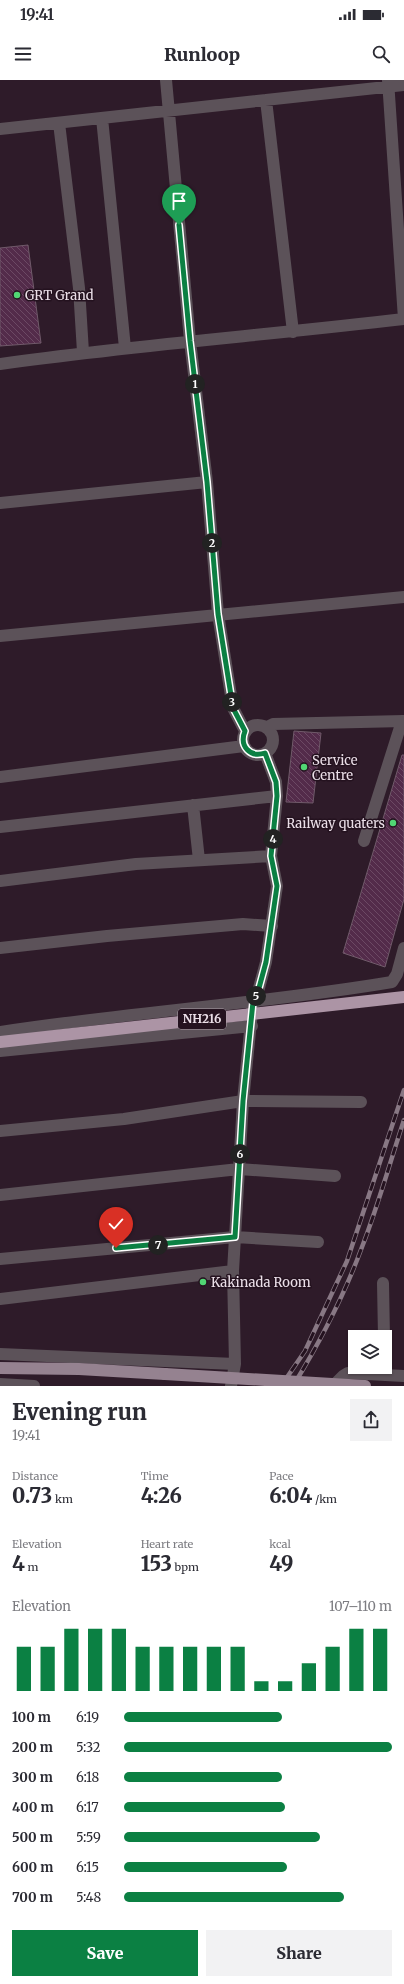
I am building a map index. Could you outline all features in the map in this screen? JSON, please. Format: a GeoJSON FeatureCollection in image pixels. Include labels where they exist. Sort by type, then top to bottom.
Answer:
{"type":"FeatureCollection","features":[{"type":"Feature","properties":{"kind":"highway","name":"NH216"},"geometry":{"type":"LineString","coordinates":[[0,1042],[404,997]]}},
{"type":"Feature","properties":{"kind":"main road"},"geometry":{"type":"LineString","coordinates":[[0,1368],[79,1369],[365,1386]]}},
{"type":"Feature","properties":{"kind":"street"},"geometry":{"type":"LineString","coordinates":[[166,80],[190,341],[207,482],[218,614],[233,708],[245,731]]}},
{"type":"Feature","properties":{"kind":"street"},"geometry":{"type":"LineString","coordinates":[[0,129],[266,100],[388,83],[404,85]]}},
{"type":"Feature","properties":{"kind":"street"},"geometry":{"type":"LineString","coordinates":[[0,364],[83,352],[293,332],[404,319],[388,83]]}},
{"type":"Feature","properties":{"kind":"street"},"geometry":{"type":"LineString","coordinates":[[266,100],[293,332]]}},
{"type":"Feature","properties":{"kind":"street"},"geometry":{"type":"LineString","coordinates":[[102,118],[125,348]]}},
{"type":"Feature","properties":{"kind":"street"},"geometry":{"type":"LineString","coordinates":[[59,122],[69,200],[72,248],[79,288],[83,352]]}},
{"type":"Feature","properties":{"kind":"street"},"geometry":{"type":"LineString","coordinates":[[0,503],[207,482]]}},
{"type":"Feature","properties":{"kind":"street"},"geometry":{"type":"LineString","coordinates":[[0,636],[404,597]]}},
{"type":"Feature","properties":{"kind":"street"},"geometry":{"type":"LineString","coordinates":[[267,728],[273,724],[403,721],[364,841]]}},
{"type":"Feature","properties":{"kind":"street"},"geometry":{"type":"LineString","coordinates":[[258,724],[267,728],[273,736],[272,746],[265,753],[260,755],[250,753],[244,746],[242,740],[245,731],[253,725],[258,724]]}},
{"type":"Feature","properties":{"kind":"street"},"geometry":{"type":"LineString","coordinates":[[0,777],[244,746]]}},
{"type":"Feature","properties":{"kind":"street"},"geometry":{"type":"LineString","coordinates":[[231,1386],[235,1364],[233,1271],[243,1101],[252,1026],[253,1002],[259,988],[266,962],[277,886],[271,856],[277,796],[276,782],[265,753]]}},
{"type":"Feature","properties":{"kind":"street"},"geometry":{"type":"LineString","coordinates":[[0,827],[277,796]]}},
{"type":"Feature","properties":{"kind":"street"},"geometry":{"type":"LineString","coordinates":[[192,805],[199,860]]}},
{"type":"Feature","properties":{"kind":"street"},"geometry":{"type":"LineString","coordinates":[[0,881],[136,864],[271,856]]}},
{"type":"Feature","properties":{"kind":"street"},"geometry":{"type":"LineString","coordinates":[[0,948],[107,936],[243,924],[272,926]]}},
{"type":"Feature","properties":{"kind":"street"},"geometry":{"type":"LineString","coordinates":[[0,1032],[46,1025],[253,1002],[392,982],[397,974],[404,948]]}},
{"type":"Feature","properties":{"kind":"street"},"geometry":{"type":"LineString","coordinates":[[0,1051],[252,1026]]}},
{"type":"Feature","properties":{"kind":"street"},"geometry":{"type":"LineString","coordinates":[[0,1131],[124,1119],[243,1101],[361,1102]]}},
{"type":"Feature","properties":{"kind":"street"},"geometry":{"type":"LineString","coordinates":[[0,1195],[239,1169],[335,1176]]}},
{"type":"Feature","properties":{"kind":"street"},"geometry":{"type":"LineString","coordinates":[[0,1259],[235,1237],[318,1242]]}},
{"type":"Feature","properties":{"kind":"street"},"geometry":{"type":"LineString","coordinates":[[0,1299],[233,1271]]}},
{"type":"Feature","properties":{"kind":"street"},"geometry":{"type":"LineString","coordinates":[[383,1283],[384,1330]]}},
{"type":"Feature","properties":{"kind":"street"},"geometry":{"type":"LineString","coordinates":[[0,1354],[235,1364]]}},
{"type":"Feature","properties":{"kind":"street"},"geometry":{"type":"LineString","coordinates":[[333,1386],[348,1373]]}},
{"type":"Feature","properties":{"kind":"street"},"geometry":{"type":"LineString","coordinates":[[392,1373],[404,1376]]}},
{"type":"Feature","properties":{"kind":"street"},"geometry":{"type":"LineString","coordinates":[[0,1384],[34,1386]]}},
{"type":"Feature","properties":{"kind":"building","name":"GRT Grand"},"geometry":{"type":"Polygon","coordinates":[[[28,245],[41,343],[0,346],[0,248],[28,245]]]}},
{"type":"Feature","properties":{"kind":"building","name":"Service Centre"},"geometry":{"type":"Polygon","coordinates":[[[294,731],[321,733],[313,803],[286,802],[294,731]]]}},
{"type":"Feature","properties":{"kind":"building","name":"Railway quaters"},"geometry":{"type":"Polygon","coordinates":[[[402,755],[404,755],[404,899],[385,967],[343,953],[402,755]]]}},
{"type":"Feature","properties":{"kind":"railway"},"geometry":{"type":"LineString","coordinates":[[281,1386],[305,1351],[347,1261],[404,1090]]}},
{"type":"Feature","properties":{"kind":"railway"},"geometry":{"type":"LineString","coordinates":[[293,1386],[313,1353],[331,1318],[355,1265],[368,1231],[404,1120]]}},
{"type":"Feature","properties":{"kind":"place","name":"GRT Grand"},"geometry":{"type":"Point","coordinates":[17,295]}},
{"type":"Feature","properties":{"kind":"place","name":"Service Centre"},"geometry":{"type":"Point","coordinates":[304,767]}},
{"type":"Feature","properties":{"kind":"place","name":"Railway quaters"},"geometry":{"type":"Point","coordinates":[393,823]}},
{"type":"Feature","properties":{"kind":"place","name":"Kakinada Room"},"geometry":{"type":"Point","coordinates":[203,1282]}},
{"type":"Feature","properties":{"kind":"route"},"geometry":{"type":"LineString","coordinates":[[116,1248],[235,1237],[243,1101],[252,1026],[253,1002],[259,988],[266,962],[277,886],[271,856],[277,796],[276,782],[265,753],[255,755],[246,750],[244,746],[242,740],[245,731],[233,708],[218,614],[207,482],[190,341],[179,225]]}}]}
